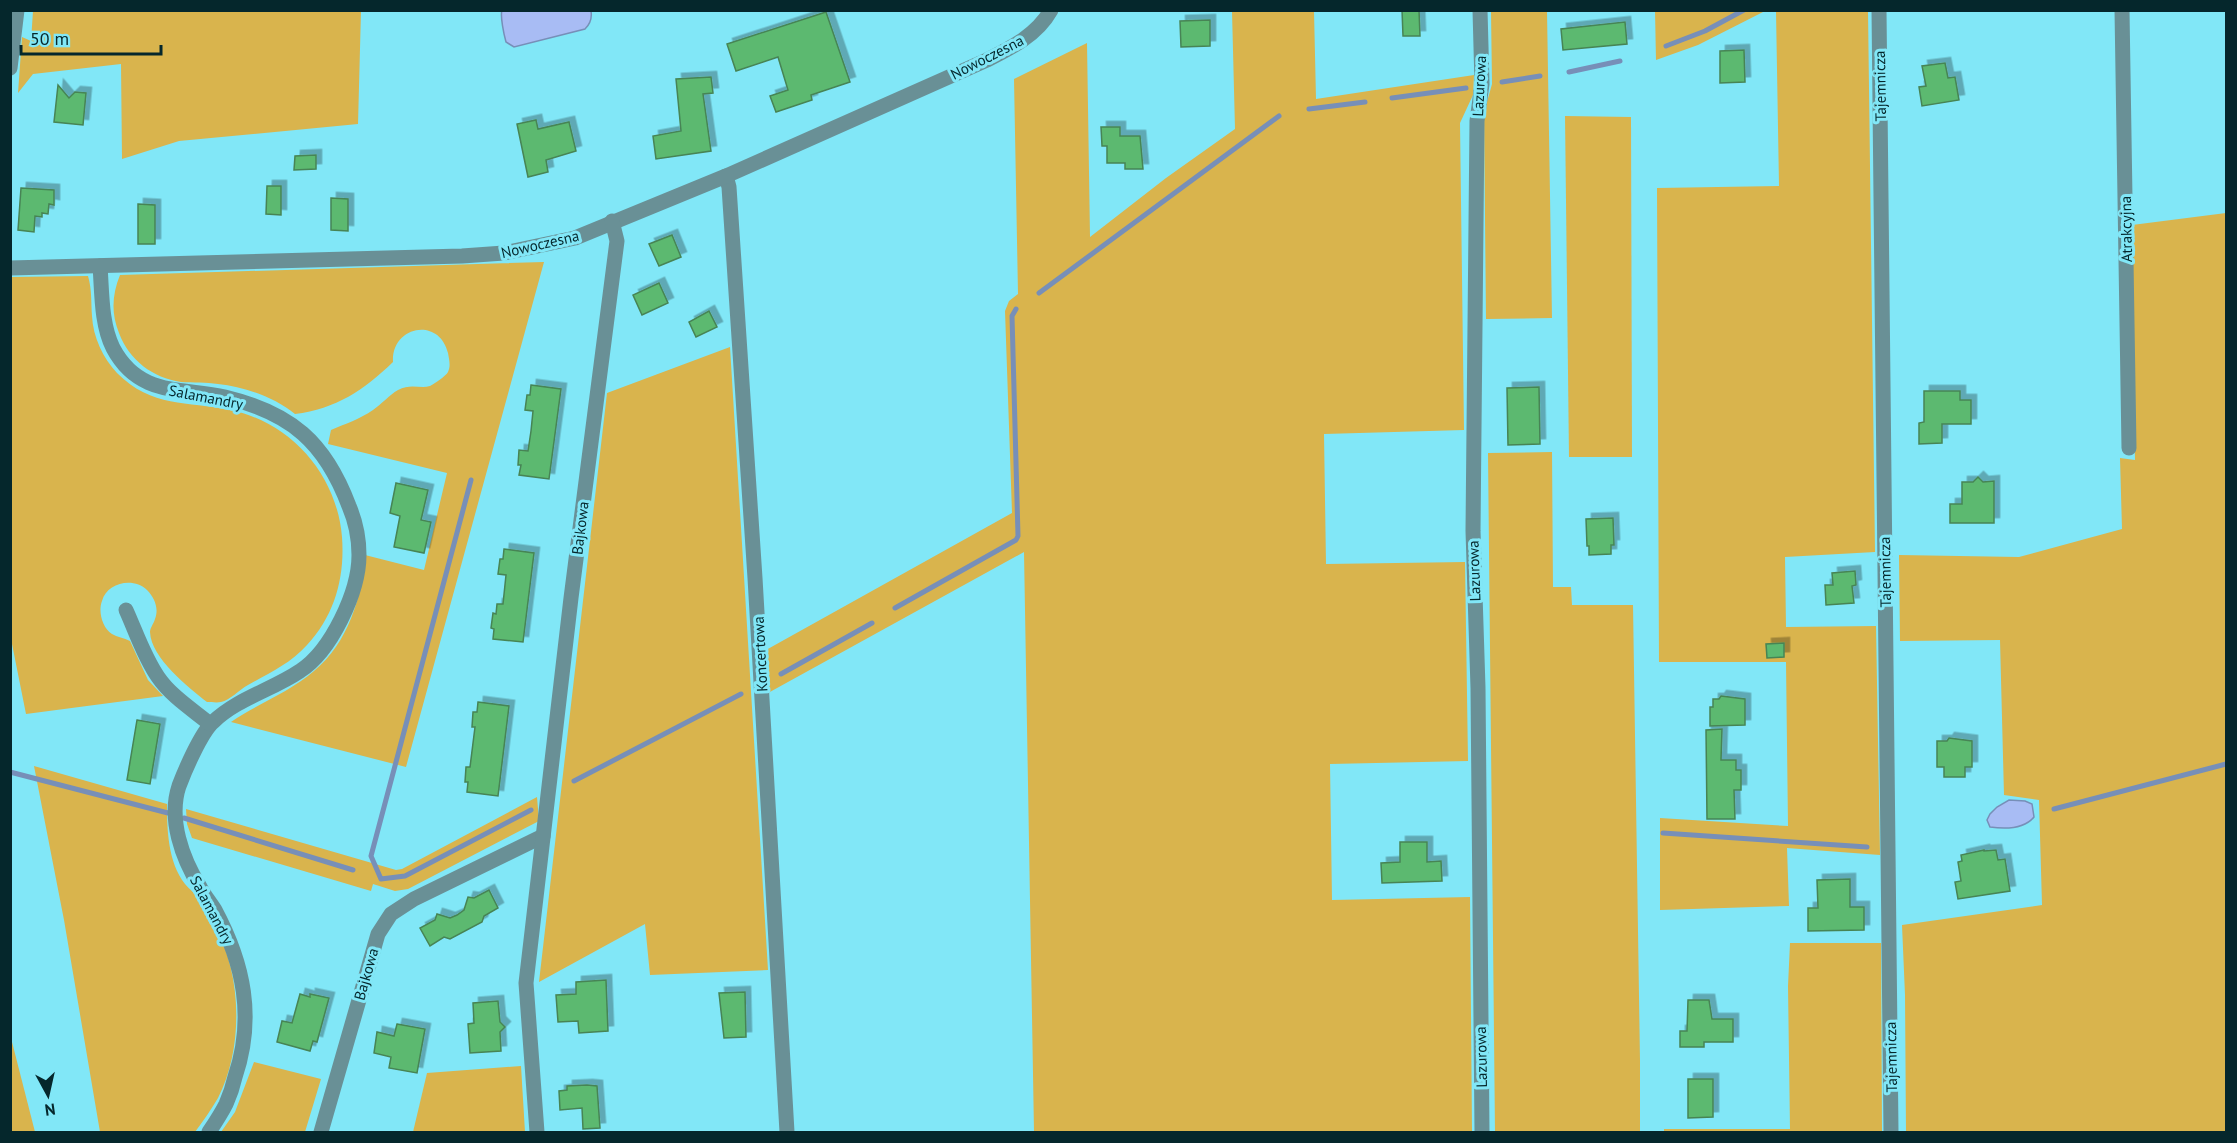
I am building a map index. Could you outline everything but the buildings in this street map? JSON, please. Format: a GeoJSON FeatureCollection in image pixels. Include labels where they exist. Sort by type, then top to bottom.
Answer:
{"type":"FeatureCollection","features":[{"type":"Feature","properties":{"kind":"street"},"geometry":{"type":"LineString","coordinates":[[10,68],[17,10]]}},
{"type":"Feature","properties":{"kind":"street","name":"Nowoczesna"},"geometry":{"type":"LineString","coordinates":[[10,268],[504,253],[575,238],[726,176],[987,60],[1031,34],[1046,19],[1051,10]]}},
{"type":"Feature","properties":{"kind":"street","name":"Lazurowa"},"geometry":{"type":"LineString","coordinates":[[1480,10],[1482,84],[1477,121],[1473,531],[1478,688],[1482,1132]]}},
{"type":"Feature","properties":{"kind":"street","name":"Tajemnicza"},"geometry":{"type":"LineString","coordinates":[[1879,10],[1892,1132]]}},
{"type":"Feature","properties":{"kind":"street","name":"Atrakcyjna"},"geometry":{"type":"LineString","coordinates":[[2122,10],[2129,448]]}},
{"type":"Feature","properties":{"kind":"street","name":"Koncertowa"},"geometry":{"type":"LineString","coordinates":[[726,176],[729,187],[744,392],[788,1132]]}},
{"type":"Feature","properties":{"kind":"street","name":"Bajkowa"},"geometry":{"type":"LineString","coordinates":[[537,1132],[526,983],[616,241],[612,221]]}},
{"type":"Feature","properties":{"kind":"street","name":"Salamandry"},"geometry":{"type":"LineString","coordinates":[[100,266],[102,305],[109,336],[124,364],[146,383],[169,390],[224,397],[282,417],[302,430],[337,478],[350,508],[358,540],[359,557],[356,580],[341,619],[318,657],[300,672],[232,706],[210,724],[189,762],[176,799],[176,827],[183,854],[198,885],[217,915],[237,958],[243,983],[246,1030],[240,1064],[227,1102],[209,1132]]}},
{"type":"Feature","properties":{"kind":"street"},"geometry":{"type":"LineString","coordinates":[[126,610],[142,648],[159,678],[210,724]]}},
{"type":"Feature","properties":{"kind":"street","name":"Bajkowa"},"geometry":{"type":"LineString","coordinates":[[321,1132],[378,934],[391,914],[414,899],[543,836]]}},
{"type":"Feature","properties":{"kind":"shaded area"},"geometry":{"type":"Polygon","coordinates":[[[1655,10],[1765,11],[1698,45],[1656,60],[1655,10]]]}},
{"type":"Feature","properties":{"kind":"shaded area"},"geometry":{"type":"Polygon","coordinates":[[[33,11],[361,11],[358,124],[179,141],[122,159],[121,64],[33,74],[18,93],[22,37],[31,41],[33,11]]]}},
{"type":"Feature","properties":{"kind":"shaded area"},"geometry":{"type":"Polygon","coordinates":[[[1232,11],[1314,11],[1316,99],[1474,75],[1473,95],[1460,123],[1464,430],[1324,434],[1326,564],[1465,562],[1468,761],[1330,764],[1332,900],[1470,897],[1472,1132],[1034,1132],[1024,552],[768,693],[766,650],[1012,513],[1005,311],[1009,301],[1018,294],[1014,79],[1087,43],[1090,237],[1166,178],[1235,129],[1232,11]]]}},
{"type":"Feature","properties":{"kind":"shaded area"},"geometry":{"type":"Polygon","coordinates":[[[1491,11],[1547,11],[1552,318],[1486,319],[1484,113],[1492,84],[1491,11]]]}},
{"type":"Feature","properties":{"kind":"shaded area"},"geometry":{"type":"Polygon","coordinates":[[[1776,11],[1868,11],[1875,552],[1785,557],[1786,627],[1876,626],[1880,855],[1787,848],[1789,906],[1660,910],[1660,818],[1788,826],[1786,662],[1659,662],[1657,188],[1779,186],[1776,11]]]}},
{"type":"Feature","properties":{"kind":"shaded area"},"geometry":{"type":"Polygon","coordinates":[[[1565,116],[1631,117],[1632,457],[1569,457],[1565,116]]]}},
{"type":"Feature","properties":{"kind":"shaded area"},"geometry":{"type":"Polygon","coordinates":[[[2226,213],[2226,1132],[1906,1132],[1902,925],[2042,905],[2039,800],[2004,795],[2000,640],[1900,641],[1899,555],[2019,557],[2122,529],[2120,458],[2135,460],[2132,225],[2226,213]]]}},
{"type":"Feature","properties":{"kind":"shaded area"},"geometry":{"type":"Polygon","coordinates":[[[544,262],[406,767],[231,722],[295,685],[326,660],[344,633],[357,603],[365,555],[424,570],[447,473],[328,444],[331,430],[368,413],[398,390],[407,387],[430,386],[440,380],[449,370],[448,353],[443,341],[435,334],[426,330],[416,330],[399,340],[394,350],[393,362],[360,389],[324,408],[295,414],[269,398],[249,390],[213,383],[171,380],[143,366],[123,343],[116,326],[113,304],[120,275],[544,262]]]}},
{"type":"Feature","properties":{"kind":"shaded area"},"geometry":{"type":"Polygon","coordinates":[[[88,276],[94,332],[103,354],[117,373],[130,384],[157,398],[230,410],[252,416],[273,426],[307,455],[331,493],[338,514],[342,537],[342,567],[336,595],[325,621],[294,658],[221,702],[207,702],[172,672],[152,642],[150,632],[156,615],[154,600],[142,586],[122,583],[109,589],[105,595],[100,610],[102,619],[112,634],[130,641],[148,680],[163,696],[26,714],[10,634],[11,277],[88,276]]]}},
{"type":"Feature","properties":{"kind":"shaded area"},"geometry":{"type":"Polygon","coordinates":[[[730,347],[768,970],[650,975],[645,924],[539,982],[607,393],[730,347]]]}},
{"type":"Feature","properties":{"kind":"shaded area"},"geometry":{"type":"Polygon","coordinates":[[[1552,452],[1553,587],[1571,587],[1572,605],[1633,605],[1640,1132],[1495,1132],[1488,453],[1552,452]]]}},
{"type":"Feature","properties":{"kind":"shaded area"},"geometry":{"type":"Polygon","coordinates":[[[34,766],[167,804],[168,835],[175,866],[185,884],[200,900],[223,944],[230,965],[236,1010],[236,1034],[226,1078],[218,1098],[195,1132],[100,1132],[64,920],[34,766]]]}},
{"type":"Feature","properties":{"kind":"shaded area"},"geometry":{"type":"Polygon","coordinates":[[[537,797],[539,821],[408,889],[395,891],[373,884],[371,891],[192,838],[187,824],[186,809],[396,870],[402,869],[537,797]]]}},
{"type":"Feature","properties":{"kind":"shaded area"},"geometry":{"type":"Polygon","coordinates":[[[1790,943],[1881,943],[1882,1132],[1664,1132],[1664,1129],[1790,1129],[1788,986],[1790,943]]]}},
{"type":"Feature","properties":{"kind":"shaded area"},"geometry":{"type":"Polygon","coordinates":[[[11,1038],[35,1132],[11,1132],[11,1038]]]}},
{"type":"Feature","properties":{"kind":"shaded area"},"geometry":{"type":"Polygon","coordinates":[[[254,1062],[321,1079],[305,1132],[221,1132],[235,1112],[254,1062]]]}},
{"type":"Feature","properties":{"kind":"shaded area"},"geometry":{"type":"Polygon","coordinates":[[[521,1066],[525,1132],[413,1132],[427,1073],[521,1066]]]}},
{"type":"Feature","properties":{"kind":"water"},"geometry":{"type":"Polygon","coordinates":[[[502,10],[591,11],[591,16],[585,29],[514,47],[506,42],[502,10]]]}},
{"type":"Feature","properties":{"kind":"water"},"geometry":{"type":"Polygon","coordinates":[[[2009,800],[2032,804],[2034,817],[2019,826],[1990,827],[1987,820],[1990,814],[2009,800]]]}},
{"type":"Feature","properties":{"kind":"waterway"},"geometry":{"type":"LineString","coordinates":[[1666,46],[1705,31],[1744,10]]}},
{"type":"Feature","properties":{"kind":"waterway"},"geometry":{"type":"LineString","coordinates":[[1569,72],[1620,61]]}},
{"type":"Feature","properties":{"kind":"waterway"},"geometry":{"type":"LineString","coordinates":[[1502,82],[1540,76]]}},
{"type":"Feature","properties":{"kind":"waterway"},"geometry":{"type":"LineString","coordinates":[[1392,98],[1466,88]]}},
{"type":"Feature","properties":{"kind":"waterway"},"geometry":{"type":"LineString","coordinates":[[1309,109],[1365,102]]}},
{"type":"Feature","properties":{"kind":"waterway"},"geometry":{"type":"LineString","coordinates":[[1039,293],[1279,116]]}},
{"type":"Feature","properties":{"kind":"waterway"},"geometry":{"type":"LineString","coordinates":[[895,608],[1016,540],[1018,536],[1012,316],[1016,309]]}},
{"type":"Feature","properties":{"kind":"waterway"},"geometry":{"type":"LineString","coordinates":[[471,480],[371,856],[381,879],[405,876],[531,810]]}},
{"type":"Feature","properties":{"kind":"waterway"},"geometry":{"type":"LineString","coordinates":[[781,674],[872,623]]}},
{"type":"Feature","properties":{"kind":"waterway"},"geometry":{"type":"LineString","coordinates":[[574,781],[741,694]]}},
{"type":"Feature","properties":{"kind":"waterway"},"geometry":{"type":"LineString","coordinates":[[2054,809],[2226,764]]}},
{"type":"Feature","properties":{"kind":"waterway"},"geometry":{"type":"LineString","coordinates":[[10,772],[168,813]]}},
{"type":"Feature","properties":{"kind":"waterway"},"geometry":{"type":"LineString","coordinates":[[184,818],[353,870]]}},
{"type":"Feature","properties":{"kind":"waterway"},"geometry":{"type":"LineString","coordinates":[[1663,833],[1867,847]]}}]}
